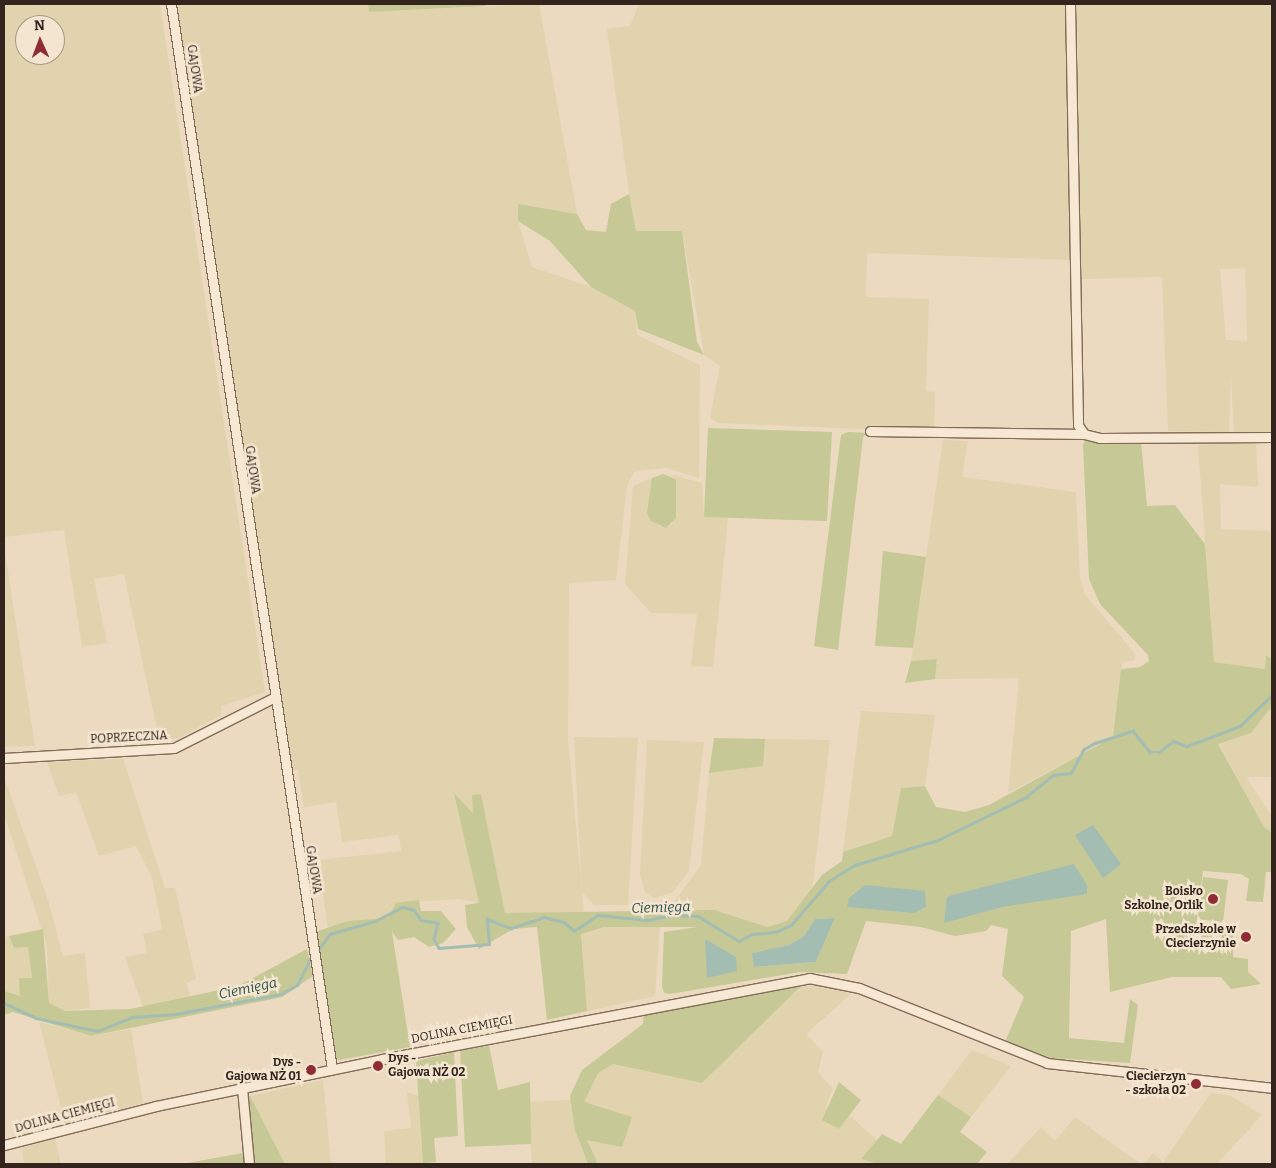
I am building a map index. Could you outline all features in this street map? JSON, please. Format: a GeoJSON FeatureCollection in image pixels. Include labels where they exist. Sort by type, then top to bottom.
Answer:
{"type":"FeatureCollection","features":[{"type":"Feature","properties":{"kind":"street","name":"GAJOWA"},"geometry":{"type":"LineString","coordinates":[[171,4],[273,698],[332,1070]]}},
{"type":"Feature","properties":{"kind":"street"},"geometry":{"type":"LineString","coordinates":[[1070,4],[1076,414],[1084,434]]}},
{"type":"Feature","properties":{"kind":"street"},"geometry":{"type":"LineString","coordinates":[[870,431],[1272,437]]}},
{"type":"Feature","properties":{"kind":"street","name":"POPRZECZNA"},"geometry":{"type":"LineString","coordinates":[[4,758],[174,748],[273,698]]}},
{"type":"Feature","properties":{"kind":"street","name":"DOLINA CIEMIĘGI"},"geometry":{"type":"LineString","coordinates":[[4,1145],[242,1088],[662,1002],[790,980],[829,979],[1047,1063],[1272,1088]]}},
{"type":"Feature","properties":{"kind":"street"},"geometry":{"type":"LineString","coordinates":[[242,1088],[249,1164]]}},
{"type":"Feature","properties":{"kind":"shaded area"},"geometry":{"type":"Polygon","coordinates":[[[4,4],[160,4],[265,692],[221,706],[221,715],[179,738],[159,740],[124,574],[94,579],[107,643],[82,647],[64,530],[4,537],[4,4]]]}},
{"type":"Feature","properties":{"kind":"shaded area"},"geometry":{"type":"Polygon","coordinates":[[[176,4],[368,4],[370,12],[539,4],[577,214],[518,204],[518,221],[532,267],[591,287],[635,311],[637,335],[700,365],[699,478],[667,468],[635,471],[627,486],[616,580],[569,583],[568,739],[584,913],[505,913],[481,794],[472,796],[474,814],[455,794],[479,903],[459,899],[396,903],[388,918],[328,928],[318,860],[401,851],[399,835],[342,842],[336,802],[304,807],[298,769],[291,772],[176,4]]]}},
{"type":"Feature","properties":{"kind":"shaded area"},"geometry":{"type":"Polygon","coordinates":[[[639,4],[1067,4],[1071,260],[867,253],[866,297],[929,299],[926,391],[935,392],[934,432],[718,423],[710,418],[720,366],[704,355],[682,231],[636,231],[629,194],[607,29],[630,26],[639,4]]]}},
{"type":"Feature","properties":{"kind":"shaded area"},"geometry":{"type":"Polygon","coordinates":[[[1077,4],[1272,4],[1272,433],[1234,432],[1231,375],[1229,432],[1168,431],[1162,277],[1081,279],[1077,4]],[[1245,268],[1220,269],[1226,340],[1247,341],[1245,268]]]}},
{"type":"Feature","properties":{"kind":"shaded area"},"geometry":{"type":"Polygon","coordinates":[[[943,440],[968,441],[962,477],[1076,492],[1080,578],[1086,596],[1134,652],[1135,660],[1122,663],[1113,737],[1008,793],[1019,678],[935,679],[937,659],[911,661],[943,440]]]}},
{"type":"Feature","properties":{"kind":"shaded area"},"geometry":{"type":"Polygon","coordinates":[[[1256,443],[1258,487],[1220,484],[1221,529],[1272,531],[1272,658],[1266,656],[1266,669],[1214,662],[1198,445],[1256,443]]]}},
{"type":"Feature","properties":{"kind":"shaded area"},"geometry":{"type":"Polygon","coordinates":[[[658,475],[652,478],[658,526],[672,525],[676,479],[672,475],[702,483],[704,517],[728,518],[713,667],[691,666],[697,614],[651,613],[625,584],[633,486],[658,475]]]}},
{"type":"Feature","properties":{"kind":"shaded area"},"geometry":{"type":"Polygon","coordinates":[[[4,546],[35,746],[4,747],[4,546]]]}},
{"type":"Feature","properties":{"kind":"shaded area"},"geometry":{"type":"Polygon","coordinates":[[[1272,706],[1272,777],[1246,777],[1272,816],[1272,833],[1264,827],[1218,743],[1251,733],[1272,706]]]}},
{"type":"Feature","properties":{"kind":"shaded area"},"geometry":{"type":"Polygon","coordinates":[[[861,711],[935,715],[925,786],[901,788],[892,836],[843,852],[861,711]]]}},
{"type":"Feature","properties":{"kind":"shaded area"},"geometry":{"type":"Polygon","coordinates":[[[574,737],[638,738],[628,905],[594,905],[582,892],[574,737]]]}},
{"type":"Feature","properties":{"kind":"shaded area"},"geometry":{"type":"Polygon","coordinates":[[[765,739],[830,740],[812,890],[787,921],[767,927],[669,909],[701,865],[709,773],[762,766],[765,739]]]}},
{"type":"Feature","properties":{"kind":"shaded area"},"geometry":{"type":"Polygon","coordinates":[[[647,740],[704,742],[689,871],[672,893],[654,898],[645,892],[640,875],[647,740]]]}},
{"type":"Feature","properties":{"kind":"shaded area"},"geometry":{"type":"Polygon","coordinates":[[[123,759],[165,888],[175,888],[196,979],[186,983],[191,997],[143,1007],[125,957],[147,953],[143,934],[162,929],[152,877],[136,846],[99,856],[76,792],[59,796],[47,762],[123,759]]]}},
{"type":"Feature","properties":{"kind":"shaded area"},"geometry":{"type":"Polygon","coordinates":[[[4,777],[48,900],[63,956],[85,953],[90,1008],[65,1011],[49,1003],[47,946],[4,814],[4,777]]]}},
{"type":"Feature","properties":{"kind":"shaded area"},"geometry":{"type":"Polygon","coordinates":[[[1093,825],[1121,864],[1103,878],[1075,835],[1093,825]]]}},
{"type":"Feature","properties":{"kind":"shaded area"},"geometry":{"type":"Polygon","coordinates":[[[1074,864],[1087,885],[1087,894],[1002,907],[944,923],[947,897],[1074,864]]]}},
{"type":"Feature","properties":{"kind":"shaded area"},"geometry":{"type":"Polygon","coordinates":[[[865,885],[925,891],[926,907],[914,913],[847,907],[849,898],[865,885]]]}},
{"type":"Feature","properties":{"kind":"shaded area"},"geometry":{"type":"Polygon","coordinates":[[[835,918],[816,962],[754,967],[752,953],[789,945],[804,936],[815,919],[835,918]]]}},
{"type":"Feature","properties":{"kind":"shaded area"},"geometry":{"type":"Polygon","coordinates":[[[660,926],[655,996],[587,1011],[581,933],[604,927],[660,926]]]}},
{"type":"Feature","properties":{"kind":"shaded area"},"geometry":{"type":"Polygon","coordinates":[[[9,936],[14,948],[28,947],[32,978],[21,996],[4,993],[4,937],[9,936]]]}},
{"type":"Feature","properties":{"kind":"shaded area"},"geometry":{"type":"Polygon","coordinates":[[[705,939],[736,957],[737,971],[707,978],[705,939]]]}},
{"type":"Feature","properties":{"kind":"shaded area"},"geometry":{"type":"Polygon","coordinates":[[[821,985],[851,994],[806,1034],[823,1052],[818,1072],[833,1089],[826,1106],[839,1129],[849,1115],[877,1140],[861,1159],[878,1164],[598,1164],[587,1140],[584,1102],[586,1089],[598,1073],[613,1064],[702,1083],[800,987],[821,985]]]}},
{"type":"Feature","properties":{"kind":"shaded area"},"geometry":{"type":"Polygon","coordinates":[[[39,1022],[91,1036],[131,1029],[143,1103],[65,1123],[39,1022]]]}},
{"type":"Feature","properties":{"kind":"shaded area"},"geometry":{"type":"Polygon","coordinates":[[[972,1050],[1011,1066],[971,1117],[938,1095],[972,1050]]]}},
{"type":"Feature","properties":{"kind":"shaded area"},"geometry":{"type":"Polygon","coordinates":[[[323,1080],[331,1164],[285,1164],[250,1096],[323,1080]]]}},
{"type":"Feature","properties":{"kind":"shaded area"},"geometry":{"type":"Polygon","coordinates":[[[407,1092],[419,1096],[423,1164],[386,1164],[384,1131],[411,1128],[407,1092]]]}},
{"type":"Feature","properties":{"kind":"shaded area"},"geometry":{"type":"Polygon","coordinates":[[[1211,1093],[1229,1095],[1262,1115],[1217,1164],[1144,1164],[1153,1153],[1163,1162],[1211,1093]]]}},
{"type":"Feature","properties":{"kind":"shaded area"},"geometry":{"type":"Polygon","coordinates":[[[572,1100],[575,1130],[588,1164],[532,1164],[527,1102],[572,1100]]]}},
{"type":"Feature","properties":{"kind":"shaded area"},"geometry":{"type":"Polygon","coordinates":[[[1075,1117],[1141,1164],[1007,1164],[1041,1127],[1055,1141],[1075,1117]]]}},
{"type":"Feature","properties":{"kind":"shaded area"},"geometry":{"type":"Polygon","coordinates":[[[55,1138],[61,1164],[24,1164],[22,1148],[55,1138]]]}},
{"type":"Feature","properties":{"kind":"green space"},"geometry":{"type":"Polygon","coordinates":[[[368,4],[485,4],[486,6],[369,12],[368,4]]]}},
{"type":"Feature","properties":{"kind":"green space"},"geometry":{"type":"Polygon","coordinates":[[[629,194],[636,231],[682,231],[697,342],[704,355],[638,329],[635,311],[591,287],[550,241],[518,221],[518,204],[577,214],[586,230],[606,232],[611,204],[629,194]]]}},
{"type":"Feature","properties":{"kind":"green space"},"geometry":{"type":"Polygon","coordinates":[[[708,428],[832,432],[827,521],[704,517],[708,428]]]}},
{"type":"Feature","properties":{"kind":"green space"},"geometry":{"type":"Polygon","coordinates":[[[848,432],[867,433],[863,437],[838,650],[814,646],[841,435],[848,432]]]}},
{"type":"Feature","properties":{"kind":"green space"},"geometry":{"type":"Polygon","coordinates":[[[1087,440],[1141,441],[1147,506],[1175,505],[1205,544],[1214,662],[1265,669],[1266,656],[1272,658],[1272,706],[1251,733],[1218,744],[1264,827],[1272,833],[1272,872],[1266,872],[1263,902],[1246,901],[1249,879],[1241,874],[1203,871],[1196,925],[1233,928],[1233,957],[1248,959],[1248,972],[1261,984],[1231,989],[1221,977],[1172,977],[1110,992],[1106,919],[1071,931],[1069,1038],[1124,1043],[1130,999],[1138,1005],[1130,1063],[1050,1058],[1005,1042],[1024,997],[1002,976],[1008,929],[991,925],[986,931],[955,936],[921,927],[866,921],[847,974],[800,972],[670,994],[664,993],[662,986],[664,932],[698,927],[604,927],[581,934],[587,1011],[547,1020],[537,927],[513,929],[479,949],[467,927],[465,905],[479,903],[454,793],[473,813],[472,795],[481,794],[505,913],[714,910],[767,927],[787,921],[822,875],[842,861],[843,852],[892,836],[901,788],[925,786],[936,807],[965,812],[989,805],[1113,737],[1121,669],[1140,667],[1149,661],[1148,655],[1100,604],[1089,579],[1083,444],[1087,440]],[[835,918],[815,919],[804,936],[789,945],[753,953],[754,967],[816,962],[835,918]]]}},
{"type":"Feature","properties":{"kind":"green space"},"geometry":{"type":"Polygon","coordinates":[[[663,474],[676,479],[676,518],[666,528],[651,521],[647,513],[652,478],[663,474]]]}},
{"type":"Feature","properties":{"kind":"green space"},"geometry":{"type":"Polygon","coordinates":[[[883,551],[926,557],[913,648],[875,646],[883,551]]]}},
{"type":"Feature","properties":{"kind":"green space"},"geometry":{"type":"Polygon","coordinates":[[[937,659],[935,679],[905,683],[911,661],[937,659]]]}},
{"type":"Feature","properties":{"kind":"green space"},"geometry":{"type":"Polygon","coordinates":[[[714,738],[765,739],[763,766],[709,773],[714,738]]]}},
{"type":"Feature","properties":{"kind":"green space","name":"Boisko Szkolne, Orlik"},"geometry":{"type":"Polygon","coordinates":[[[1203,877],[1228,880],[1223,922],[1198,919],[1203,877]]]}},
{"type":"Feature","properties":{"kind":"green space"},"geometry":{"type":"Polygon","coordinates":[[[419,900],[421,911],[441,911],[456,929],[443,943],[429,947],[414,937],[398,940],[392,932],[410,1047],[339,1060],[334,1056],[315,932],[348,921],[388,918],[396,903],[419,900]]]}},
{"type":"Feature","properties":{"kind":"green space"},"geometry":{"type":"Polygon","coordinates":[[[43,929],[49,1003],[65,1011],[130,1009],[215,991],[242,984],[307,949],[313,976],[282,997],[91,1036],[13,1012],[4,1015],[4,991],[20,996],[19,978],[32,978],[28,947],[14,948],[9,936],[43,929]]]}},
{"type":"Feature","properties":{"kind":"green space"},"geometry":{"type":"Polygon","coordinates":[[[804,983],[702,1083],[613,1064],[598,1073],[584,1102],[632,1117],[622,1147],[587,1140],[598,1164],[588,1164],[575,1130],[570,1096],[582,1070],[643,1024],[644,1011],[804,983]]]}},
{"type":"Feature","properties":{"kind":"green space"},"geometry":{"type":"Polygon","coordinates":[[[489,1046],[498,1090],[530,1082],[531,1144],[465,1147],[460,1050],[489,1046]]]}},
{"type":"Feature","properties":{"kind":"green space"},"geometry":{"type":"Polygon","coordinates":[[[454,1052],[458,1136],[434,1138],[436,1162],[423,1163],[416,1061],[454,1052]]]}},
{"type":"Feature","properties":{"kind":"green space"},"geometry":{"type":"Polygon","coordinates":[[[839,1082],[861,1100],[839,1129],[822,1120],[839,1082]]]}},
{"type":"Feature","properties":{"kind":"green space"},"geometry":{"type":"Polygon","coordinates":[[[938,1095],[971,1117],[960,1132],[987,1152],[977,1164],[878,1164],[861,1159],[882,1134],[901,1144],[938,1095]]]}},
{"type":"Feature","properties":{"kind":"green space"},"geometry":{"type":"Polygon","coordinates":[[[250,1096],[285,1164],[182,1164],[248,1152],[238,1097],[250,1096]]]}},
{"type":"Feature","properties":{"kind":"waterway","name":"Ciemięga"},"geometry":{"type":"LineString","coordinates":[[316,953],[330,934],[375,921],[403,907],[414,910],[421,920],[438,923],[434,939],[439,948],[489,944],[487,919],[511,928],[544,917],[564,922],[574,931],[598,915],[648,920],[672,915],[698,916],[739,941],[752,934],[776,932],[791,925],[829,881],[855,865],[938,840],[1026,797],[1053,775],[1071,773],[1084,749],[1095,743],[1133,731],[1150,752],[1159,752],[1173,741],[1187,746],[1240,726],[1272,695]]}},
{"type":"Feature","properties":{"kind":"waterway","name":"Ciemięga"},"geometry":{"type":"LineString","coordinates":[[4,1003],[36,1018],[98,1031],[132,1017],[176,1014],[281,994],[297,985],[312,956]]}},
{"type":"Feature","properties":{"kind":"place","name":"Boisko Szkolne, Orlik"},"geometry":{"type":"Point","coordinates":[1213,899]}},
{"type":"Feature","properties":{"kind":"place","name":"Przedszkole w Ciecierzynie"},"geometry":{"type":"Point","coordinates":[1246,937]}},
{"type":"Feature","properties":{"kind":"place","name":"Dys - Gajowa NŻ 02"},"geometry":{"type":"Point","coordinates":[378,1066]}},
{"type":"Feature","properties":{"kind":"place","name":"Dys - Gajowa NŻ 01"},"geometry":{"type":"Point","coordinates":[311,1070]}},
{"type":"Feature","properties":{"kind":"place","name":"Ciecierzyn - szkoła 02"},"geometry":{"type":"Point","coordinates":[1196,1084]}}]}
